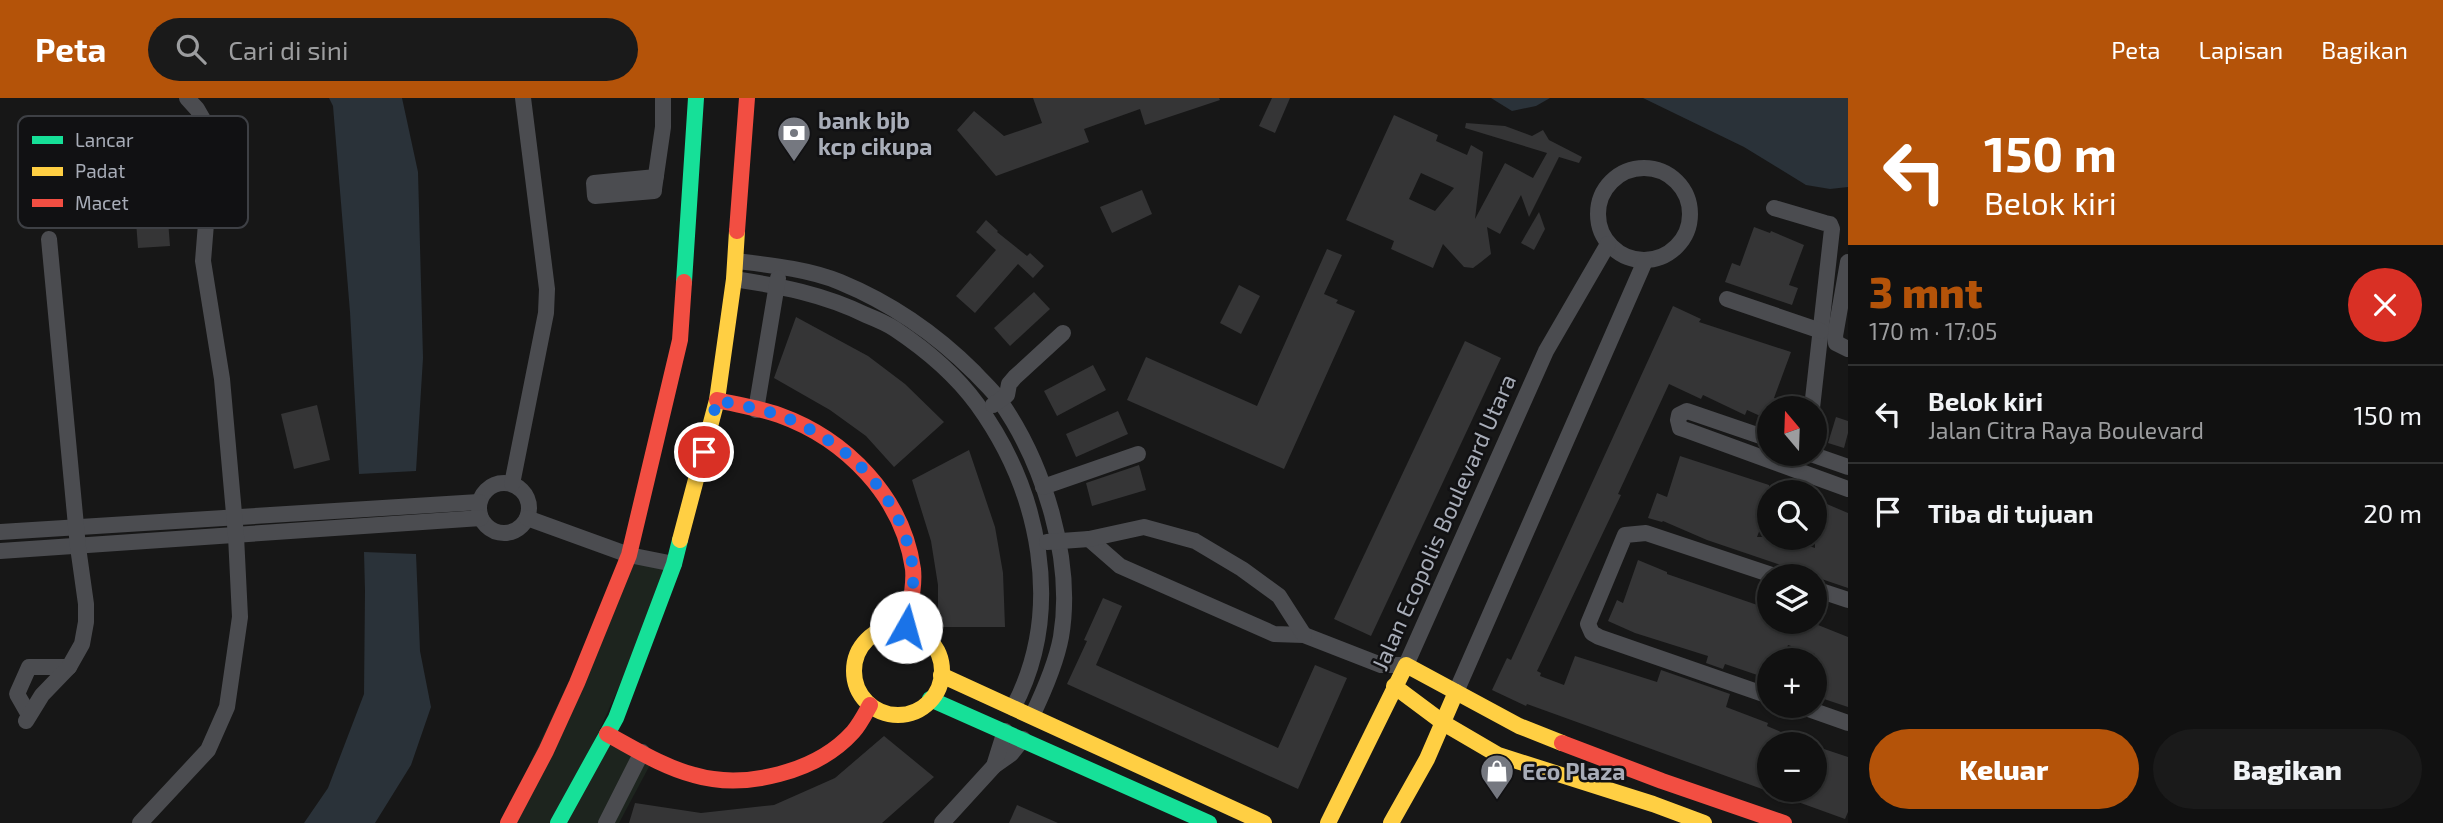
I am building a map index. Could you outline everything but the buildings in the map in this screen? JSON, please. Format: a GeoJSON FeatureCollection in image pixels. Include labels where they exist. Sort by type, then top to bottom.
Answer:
{"type":"FeatureCollection","features":[{"type":"Feature","properties":{"kind":"street"},"geometry":{"type":"LineString","coordinates":[[187,98],[201,116]]}},
{"type":"Feature","properties":{"kind":"street"},"geometry":{"type":"LineString","coordinates":[[512,484],[546,313],[547,289],[523,98]]}},
{"type":"Feature","properties":{"kind":"street"},"geometry":{"type":"LineString","coordinates":[[656,177],[663,127],[663,98]]}},
{"type":"Feature","properties":{"kind":"street"},"geometry":{"type":"LineString","coordinates":[[508,823],[572,694],[629,555],[680,340],[696,98]]}},
{"type":"Feature","properties":{"kind":"street"},"geometry":{"type":"LineString","coordinates":[[558,823],[616,718],[674,565],[717,400],[736,261],[747,98]]}},
{"type":"Feature","properties":{"kind":"street"},"geometry":{"type":"LineString","coordinates":[[1653,167],[1674,177],[1687,195],[1691,217],[1684,239],[1667,254],[1645,261],[1625,256],[1608,244],[1598,223],[1599,201],[1611,181],[1630,169],[1653,167]]}},
{"type":"Feature","properties":{"kind":"street"},"geometry":{"type":"LineString","coordinates":[[1774,208],[1830,224],[1832,229],[1813,396]]}},
{"type":"Feature","properties":{"kind":"street"},"geometry":{"type":"LineString","coordinates":[[140,823],[208,750],[227,708],[240,617],[236,536],[222,379],[203,261],[206,228]]}},
{"type":"Feature","properties":{"kind":"street"},"geometry":{"type":"LineString","coordinates":[[49,239],[86,622],[82,644],[69,667],[42,695],[28,718],[17,694],[29,667],[69,667]]}},
{"type":"Feature","properties":{"kind":"street","name":"Jalan Ecopolis Boulevard Utara"},"geometry":{"type":"LineString","coordinates":[[1328,823],[1406,665],[1546,351],[1608,244]]}},
{"type":"Feature","properties":{"kind":"street"},"geometry":{"type":"LineString","coordinates":[[736,261],[780,262],[838,281],[902,313],[951,349],[1000,400],[1025,442],[1043,487],[1064,571],[1061,638],[1046,688],[1032,716]]}},
{"type":"Feature","properties":{"kind":"street"},"geometry":{"type":"LineString","coordinates":[[1391,823],[1415,785],[1444,724],[1645,261]]}},
{"type":"Feature","properties":{"kind":"street"},"geometry":{"type":"LineString","coordinates":[[757,410],[780,262]]}},
{"type":"Feature","properties":{"kind":"street"},"geometry":{"type":"LineString","coordinates":[[1848,262],[1835,336],[1836,343],[1848,349]]}},
{"type":"Feature","properties":{"kind":"street"},"geometry":{"type":"LineString","coordinates":[[734,279],[836,300],[893,327],[940,362],[976,402],[1009,456],[1030,511],[1042,572],[1038,637],[1027,683],[1013,708]]}},
{"type":"Feature","properties":{"kind":"street"},"geometry":{"type":"LineString","coordinates":[[1727,299],[1821,331]]}},
{"type":"Feature","properties":{"kind":"street"},"geometry":{"type":"LineString","coordinates":[[983,413],[1007,395],[1009,384],[1014,377],[1063,332]]}},
{"type":"Feature","properties":{"kind":"street"},"geometry":{"type":"LineString","coordinates":[[717,400],[788,418],[838,445],[874,478],[902,524],[913,571],[906,627]]}},
{"type":"Feature","properties":{"kind":"street"},"geometry":{"type":"LineString","coordinates":[[1757,435],[1687,411],[1679,415],[1680,428],[1757,456]]}},
{"type":"Feature","properties":{"kind":"street"},"geometry":{"type":"LineString","coordinates":[[1043,487],[1138,454]]}},
{"type":"Feature","properties":{"kind":"street"},"geometry":{"type":"LineString","coordinates":[[1827,460],[1848,467]]}},
{"type":"Feature","properties":{"kind":"street"},"geometry":{"type":"LineString","coordinates":[[1784,466],[1848,489]]}},
{"type":"Feature","properties":{"kind":"street"},"geometry":{"type":"LineString","coordinates":[[1801,472],[1803,466]]}},
{"type":"Feature","properties":{"kind":"street"},"geometry":{"type":"LineString","coordinates":[[504,482],[526,494],[529,510],[527,519],[516,530],[500,533],[492,530],[480,510],[488,488],[504,482]]}},
{"type":"Feature","properties":{"kind":"street"},"geometry":{"type":"LineString","coordinates":[[0,532],[233,518],[480,510]]}},
{"type":"Feature","properties":{"kind":"street"},"geometry":{"type":"LineString","coordinates":[[0,551],[236,536],[480,510]]}},
{"type":"Feature","properties":{"kind":"street"},"geometry":{"type":"LineString","coordinates":[[527,519],[629,555],[674,565]]}},
{"type":"Feature","properties":{"kind":"street"},"geometry":{"type":"LineString","coordinates":[[1037,544],[1090,539],[1144,527],[1195,541],[1242,569],[1279,596],[1304,635]]}},
{"type":"Feature","properties":{"kind":"street"},"geometry":{"type":"LineString","coordinates":[[1757,570],[1646,533],[1630,533],[1625,536],[1588,624],[1592,633],[1599,637],[1757,692]]}},
{"type":"Feature","properties":{"kind":"street"},"geometry":{"type":"LineString","coordinates":[[1090,539],[1120,566],[1274,634],[1304,635],[1381,665],[1406,665],[1519,726],[1662,781],[1784,823]]}},
{"type":"Feature","properties":{"kind":"street"},"geometry":{"type":"LineString","coordinates":[[1827,593],[1848,600]]}},
{"type":"Feature","properties":{"kind":"street"},"geometry":{"type":"LineString","coordinates":[[906,627],[920,632],[931,641],[939,654],[942,675],[941,682],[930,699],[912,713],[897,715],[870,705],[860,694],[853,666],[866,640],[877,631],[906,627]]}},
{"type":"Feature","properties":{"kind":"street"},"geometry":{"type":"LineString","coordinates":[[1381,665],[1394,687],[1444,724],[1498,755],[1654,804],[1704,823]]}},
{"type":"Feature","properties":{"kind":"street"},"geometry":{"type":"LineString","coordinates":[[942,675],[1264,823]]}},
{"type":"Feature","properties":{"kind":"street"},"geometry":{"type":"LineString","coordinates":[[930,699],[1209,823]]}},
{"type":"Feature","properties":{"kind":"street"},"geometry":{"type":"LineString","coordinates":[[607,734],[703,778],[738,780],[779,773],[820,758],[851,735],[870,705]]}},
{"type":"Feature","properties":{"kind":"street"},"geometry":{"type":"LineString","coordinates":[[1827,716],[1848,723]]}},
{"type":"Feature","properties":{"kind":"street"},"geometry":{"type":"LineString","coordinates":[[994,766],[1005,731]]}},
{"type":"Feature","properties":{"kind":"street"},"geometry":{"type":"LineString","coordinates":[[948,821],[994,766],[1011,754],[1023,739]]}},
{"type":"Feature","properties":{"kind":"street"},"geometry":{"type":"LineString","coordinates":[[606,823],[642,752]]}},
{"type":"Feature","properties":{"kind":"shaded area"},"geometry":{"type":"Polygon","coordinates":[[[329,98],[402,98],[418,172],[423,358],[416,471],[359,474],[350,312],[333,106],[329,98]]]}},
{"type":"Feature","properties":{"kind":"shaded area"},"geometry":{"type":"Polygon","coordinates":[[[1491,98],[1550,98],[1536,106],[1512,111],[1491,98]]]}},
{"type":"Feature","properties":{"kind":"shaded area"},"geometry":{"type":"Polygon","coordinates":[[[1643,98],[1848,98],[1848,187],[1830,189],[1806,185],[1744,147],[1643,98]]]}},
{"type":"Feature","properties":{"kind":"shaded area"},"geometry":{"type":"Polygon","coordinates":[[[364,552],[416,554],[420,651],[431,707],[411,765],[375,823],[304,823],[328,788],[364,694],[364,552]]]}},
{"type":"Feature","properties":{"kind":"shaded area"},"geometry":{"type":"Polygon","coordinates":[[[628,555],[675,564],[557,823],[502,823],[628,555]]]}},
{"type":"Feature","properties":{"kind":"shaded area"},"geometry":{"type":"Polygon","coordinates":[[[608,736],[651,763],[619,823],[562,823],[608,736]]]}},
{"type":"Feature","properties":{"kind":"traffic: fast"},"geometry":{"type":"LineString","coordinates":[[684,282],[696,98]]}},
{"type":"Feature","properties":{"kind":"traffic: fast"},"geometry":{"type":"LineString","coordinates":[[558,823],[616,718],[674,564],[680,540]]}},
{"type":"Feature","properties":{"kind":"traffic: fast"},"geometry":{"type":"LineString","coordinates":[[930,699],[1209,823]]}},
{"type":"Feature","properties":{"kind":"traffic: slow"},"geometry":{"type":"LineString","coordinates":[[680,540],[717,400],[734,279],[737,231]]}},
{"type":"Feature","properties":{"kind":"traffic: slow"},"geometry":{"type":"LineString","coordinates":[[898,627],[915,630],[929,640],[939,654],[942,671],[939,688],[929,702],[915,712],[898,715],[881,712],[867,702],[857,688],[854,671],[857,654],[867,640],[881,630],[898,627]]}},
{"type":"Feature","properties":{"kind":"traffic: slow"},"geometry":{"type":"LineString","coordinates":[[1328,823],[1406,665],[1519,726],[1562,743]]}},
{"type":"Feature","properties":{"kind":"traffic: slow"},"geometry":{"type":"LineString","coordinates":[[941,675],[1264,823]]}},
{"type":"Feature","properties":{"kind":"traffic: slow"},"geometry":{"type":"LineString","coordinates":[[1394,686],[1445,724],[1498,755],[1704,823]]}},
{"type":"Feature","properties":{"kind":"traffic: slow"},"geometry":{"type":"LineString","coordinates":[[1391,823],[1427,759],[1456,692]]}},
{"type":"Feature","properties":{"kind":"traffic: jam"},"geometry":{"type":"LineString","coordinates":[[737,231],[747,98]]}},
{"type":"Feature","properties":{"kind":"traffic: jam"},"geometry":{"type":"LineString","coordinates":[[508,823],[546,751],[577,683],[629,555],[680,340],[684,282]]}},
{"type":"Feature","properties":{"kind":"traffic: jam"},"geometry":{"type":"LineString","coordinates":[[717,400],[779,415],[804,426],[827,439],[867,474],[884,495],[907,543],[913,576],[906,627]]}},
{"type":"Feature","properties":{"kind":"traffic: jam"},"geometry":{"type":"LineString","coordinates":[[607,734],[683,772],[714,779],[757,779],[779,774],[820,758],[853,732],[870,705]]}},
{"type":"Feature","properties":{"kind":"traffic: jam"},"geometry":{"type":"LineString","coordinates":[[1562,743],[1784,823]]}},
{"type":"Feature","properties":{"kind":"place","name":"bank bjb kcp cikupa"},"geometry":{"type":"Point","coordinates":[794,163]}},
{"type":"Feature","properties":{"kind":"place","name":"Eco Plaza"},"geometry":{"type":"Point","coordinates":[1497,801]}},
{"type":"Feature","properties":{"kind":"route"},"geometry":{"type":"LineString","coordinates":[[704,452],[717,400],[788,418],[838,445],[874,478],[902,524],[913,571],[906,627]]}}]}
